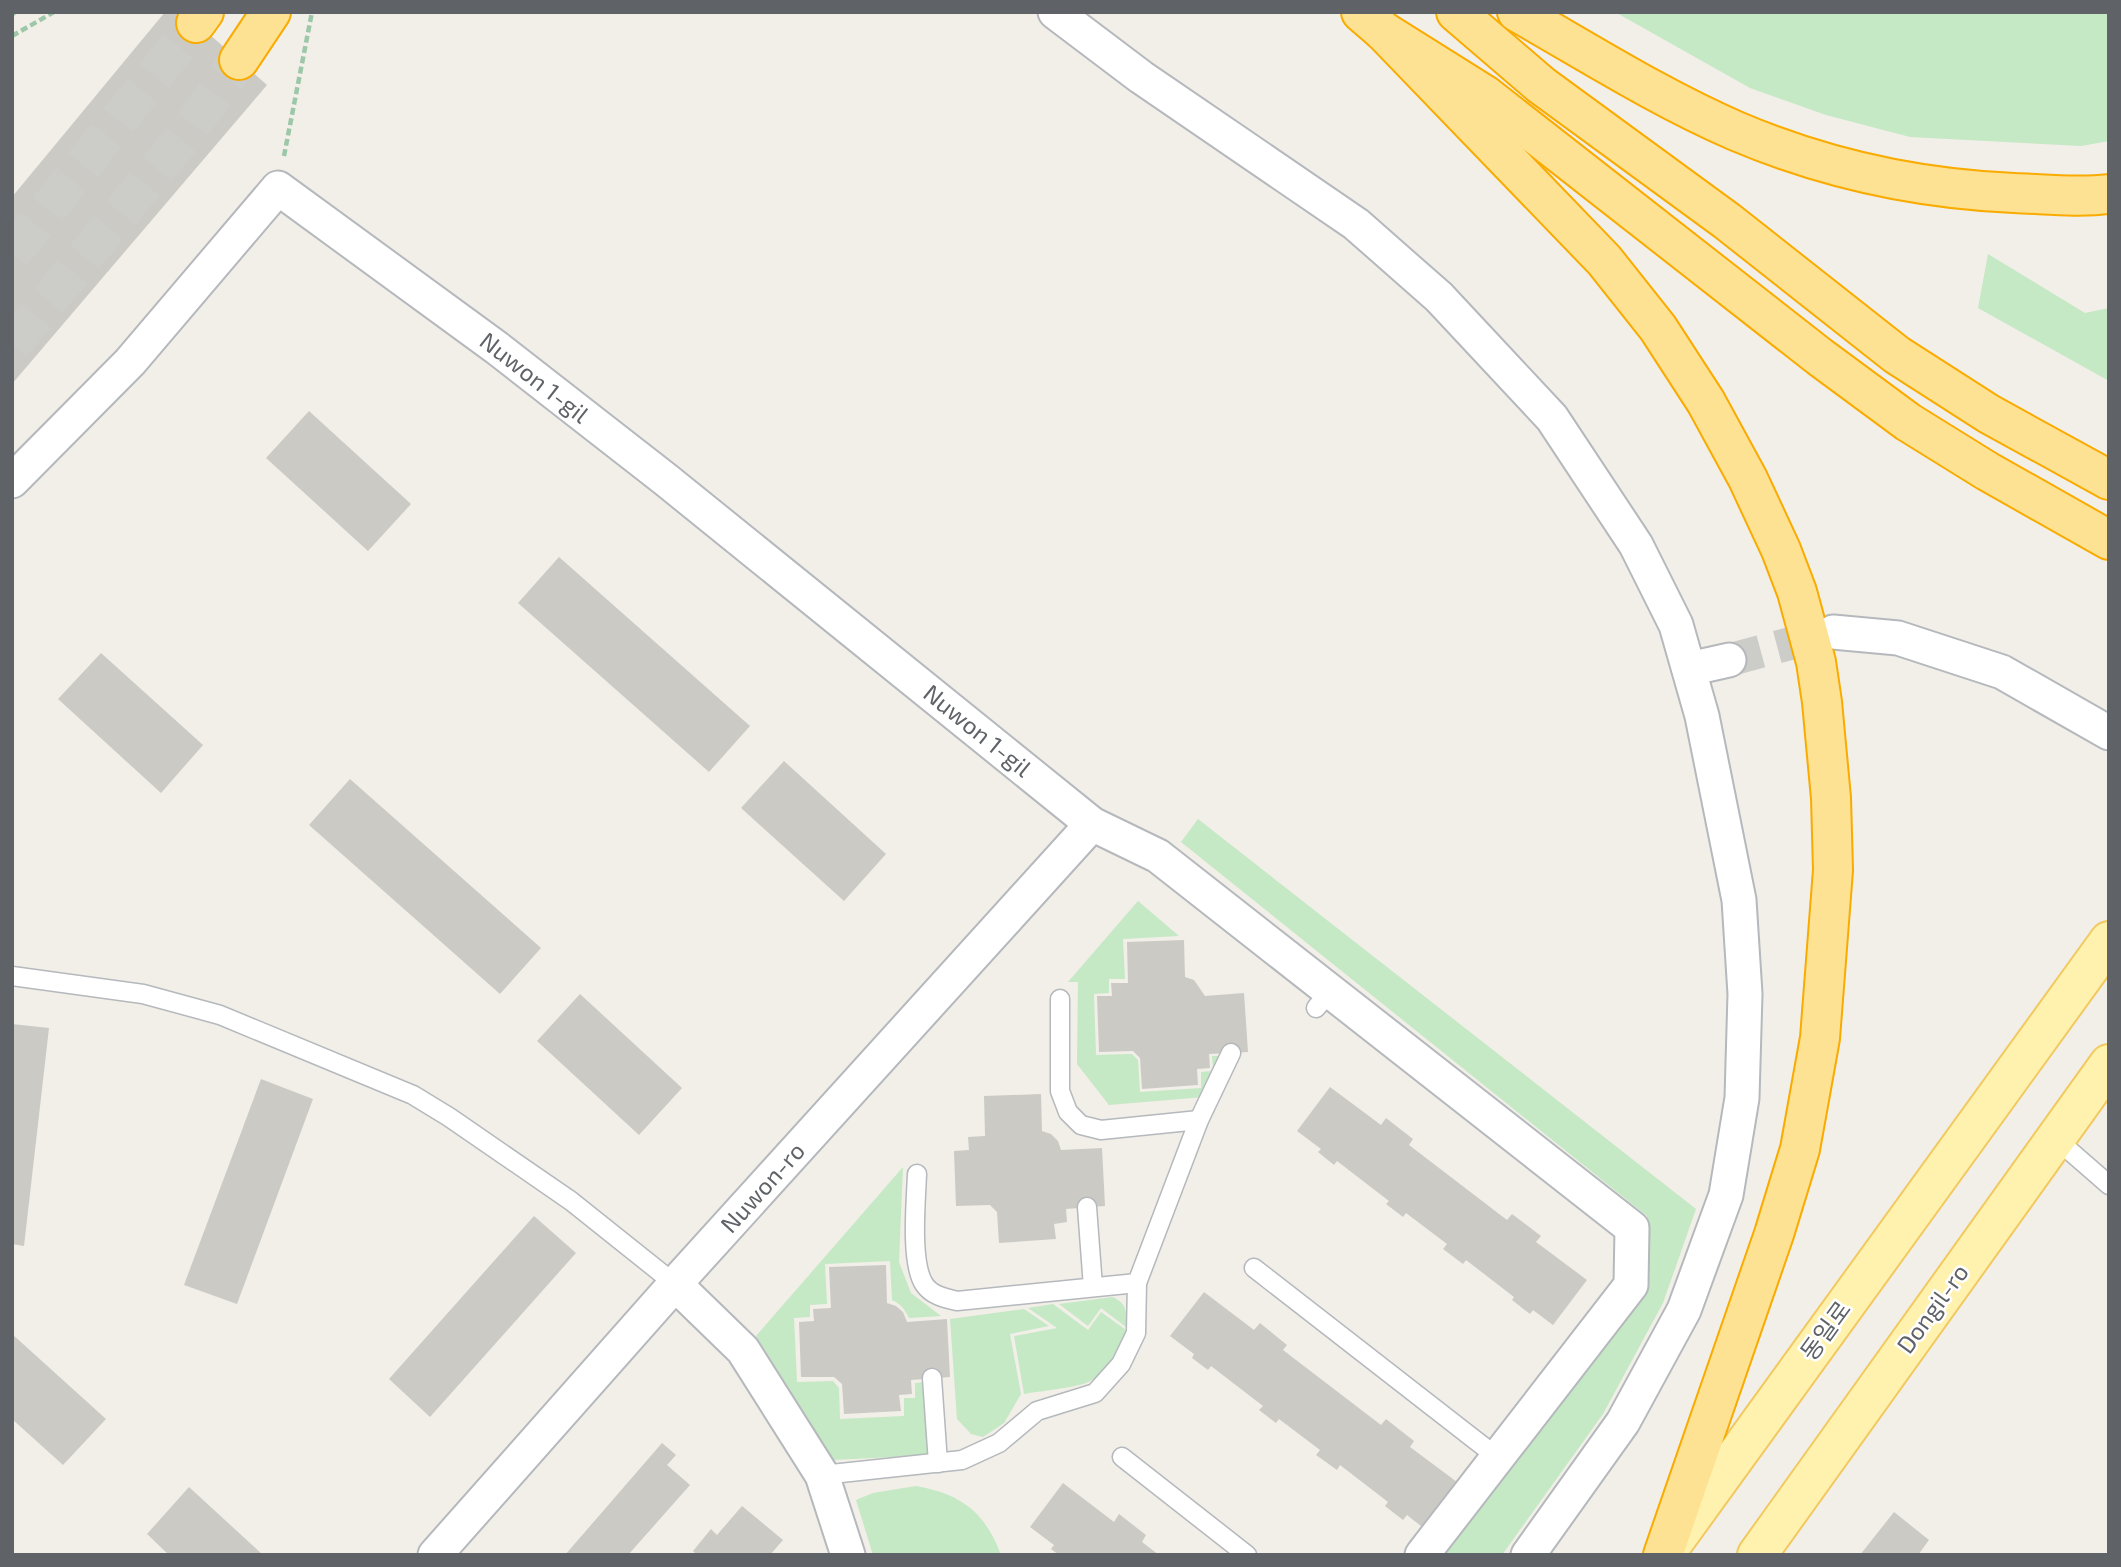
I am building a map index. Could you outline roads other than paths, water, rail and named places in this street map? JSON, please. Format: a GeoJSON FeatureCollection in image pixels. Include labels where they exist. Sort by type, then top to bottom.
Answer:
{"type":"FeatureCollection","features":[{"type":"Feature","properties":{"kind":"highway"},"geometry":{"type":"LineString","coordinates":[[239,60],[271,12]]}},
{"type":"Feature","properties":{"kind":"highway"},"geometry":{"type":"LineString","coordinates":[[1456,12],[1541,85],[1727,221],[1897,355],[1989,414],[2109,480]]}},
{"type":"Feature","properties":{"kind":"highway"},"geometry":{"type":"LineString","coordinates":[[1517,12],[1641,83],[1736,131],[1811,159],[1898,180],[1982,191],[2090,196],[2109,194]]}},
{"type":"Feature","properties":{"kind":"highway"},"geometry":{"type":"LineString","coordinates":[[1372,22],[1485,95],[1820,357],[1908,422],[1987,471],[2109,540]]}},
{"type":"Feature","properties":{"kind":"highway"},"geometry":{"type":"LineString","coordinates":[[1372,22],[1604,260],[1658,328],[1706,402],[1748,479],[1797,592],[1816,662],[1831,798],[1833,870],[1820,1038],[1800,1149],[1774,1234],[1663,1555]]}},
{"type":"Feature","properties":{"kind":"main road","name":"동일로"},"geometry":{"type":"LineString","coordinates":[[1663,1555],[2109,941]]}},
{"type":"Feature","properties":{"kind":"main road","name":"Dongil-ro"},"geometry":{"type":"LineString","coordinates":[[1757,1555],[2109,1064]]}},
{"type":"Feature","properties":{"kind":"street"},"geometry":{"type":"LineString","coordinates":[[1055,12],[1141,77],[1356,225],[1439,297],[1552,418],[1636,545],[1676,625],[1702,716],[1738,900],[1745,994],[1742,1098],[1726,1195],[1684,1310],[1623,1422],[1528,1555]]}},
{"type":"Feature","properties":{"kind":"street","name":"Nuwon 1-gil"},"geometry":{"type":"LineString","coordinates":[[12,481],[130,362],[278,188],[497,348],[665,479],[1092,824],[1158,856],[1334,1008],[1632,1228],[1631,1285],[1497,1457]]}},
{"type":"Feature","properties":{"kind":"street"},"geometry":{"type":"LineString","coordinates":[[1833,632],[1898,638],[2002,672],[2109,733]]}},
{"type":"Feature","properties":{"kind":"street"},"geometry":{"type":"LineString","coordinates":[[1689,669],[1729,660]]}},
{"type":"Feature","properties":{"kind":"street","name":"Nuwon-ro"},"geometry":{"type":"LineString","coordinates":[[435,1555],[1092,824]]}},
{"type":"Feature","properties":{"kind":"street"},"geometry":{"type":"LineString","coordinates":[[676,1284],[743,1350],[822,1475],[839,1549]]}},
{"type":"Feature","properties":{"kind":"street"},"geometry":{"type":"LineString","coordinates":[[1422,1555],[1497,1457]]}},
{"type":"Feature","properties":{"kind":"lane"},"geometry":{"type":"LineString","coordinates":[[12,976],[143,994],[220,1015],[413,1095],[571,1201],[676,1284]]}},
{"type":"Feature","properties":{"kind":"lane"},"geometry":{"type":"LineString","coordinates":[[1060,999],[1060,1091],[1068,1112],[1080,1125],[1101,1130],[1199,1120]]}},
{"type":"Feature","properties":{"kind":"lane"},"geometry":{"type":"LineString","coordinates":[[822,1475],[962,1460],[999,1443],[1037,1411],[1095,1393],[1121,1364],[1136,1333],[1137,1283],[1199,1120],[1231,1053]]}},
{"type":"Feature","properties":{"kind":"lane"},"geometry":{"type":"LineString","coordinates":[[2051,1144],[2109,1185]]}},
{"type":"Feature","properties":{"kind":"lane"},"geometry":{"type":"LineString","coordinates":[[917,1174],[916,1262],[924,1284],[937,1296],[957,1301],[1137,1283]]}},
{"type":"Feature","properties":{"kind":"lane"},"geometry":{"type":"LineString","coordinates":[[1087,1207],[1093,1287]]}},
{"type":"Feature","properties":{"kind":"lane"},"geometry":{"type":"LineString","coordinates":[[1254,1268],[1497,1457]]}},
{"type":"Feature","properties":{"kind":"lane"},"geometry":{"type":"LineString","coordinates":[[932,1378],[938,1463]]}},
{"type":"Feature","properties":{"kind":"lane"},"geometry":{"type":"LineString","coordinates":[[1122,1457],[1247,1555]]}},
{"type":"Feature","properties":{"kind":"tunnel"},"geometry":{"type":"LineString","coordinates":[[12,254],[196,23]]}},
{"type":"Feature","properties":{"kind":"tunnel"},"geometry":{"type":"LineString","coordinates":[[12,345],[185,135],[239,60]]}},
{"type":"Feature","properties":{"kind":"tunnel"},"geometry":{"type":"LineString","coordinates":[[1729,660],[1833,632]]}}]}
